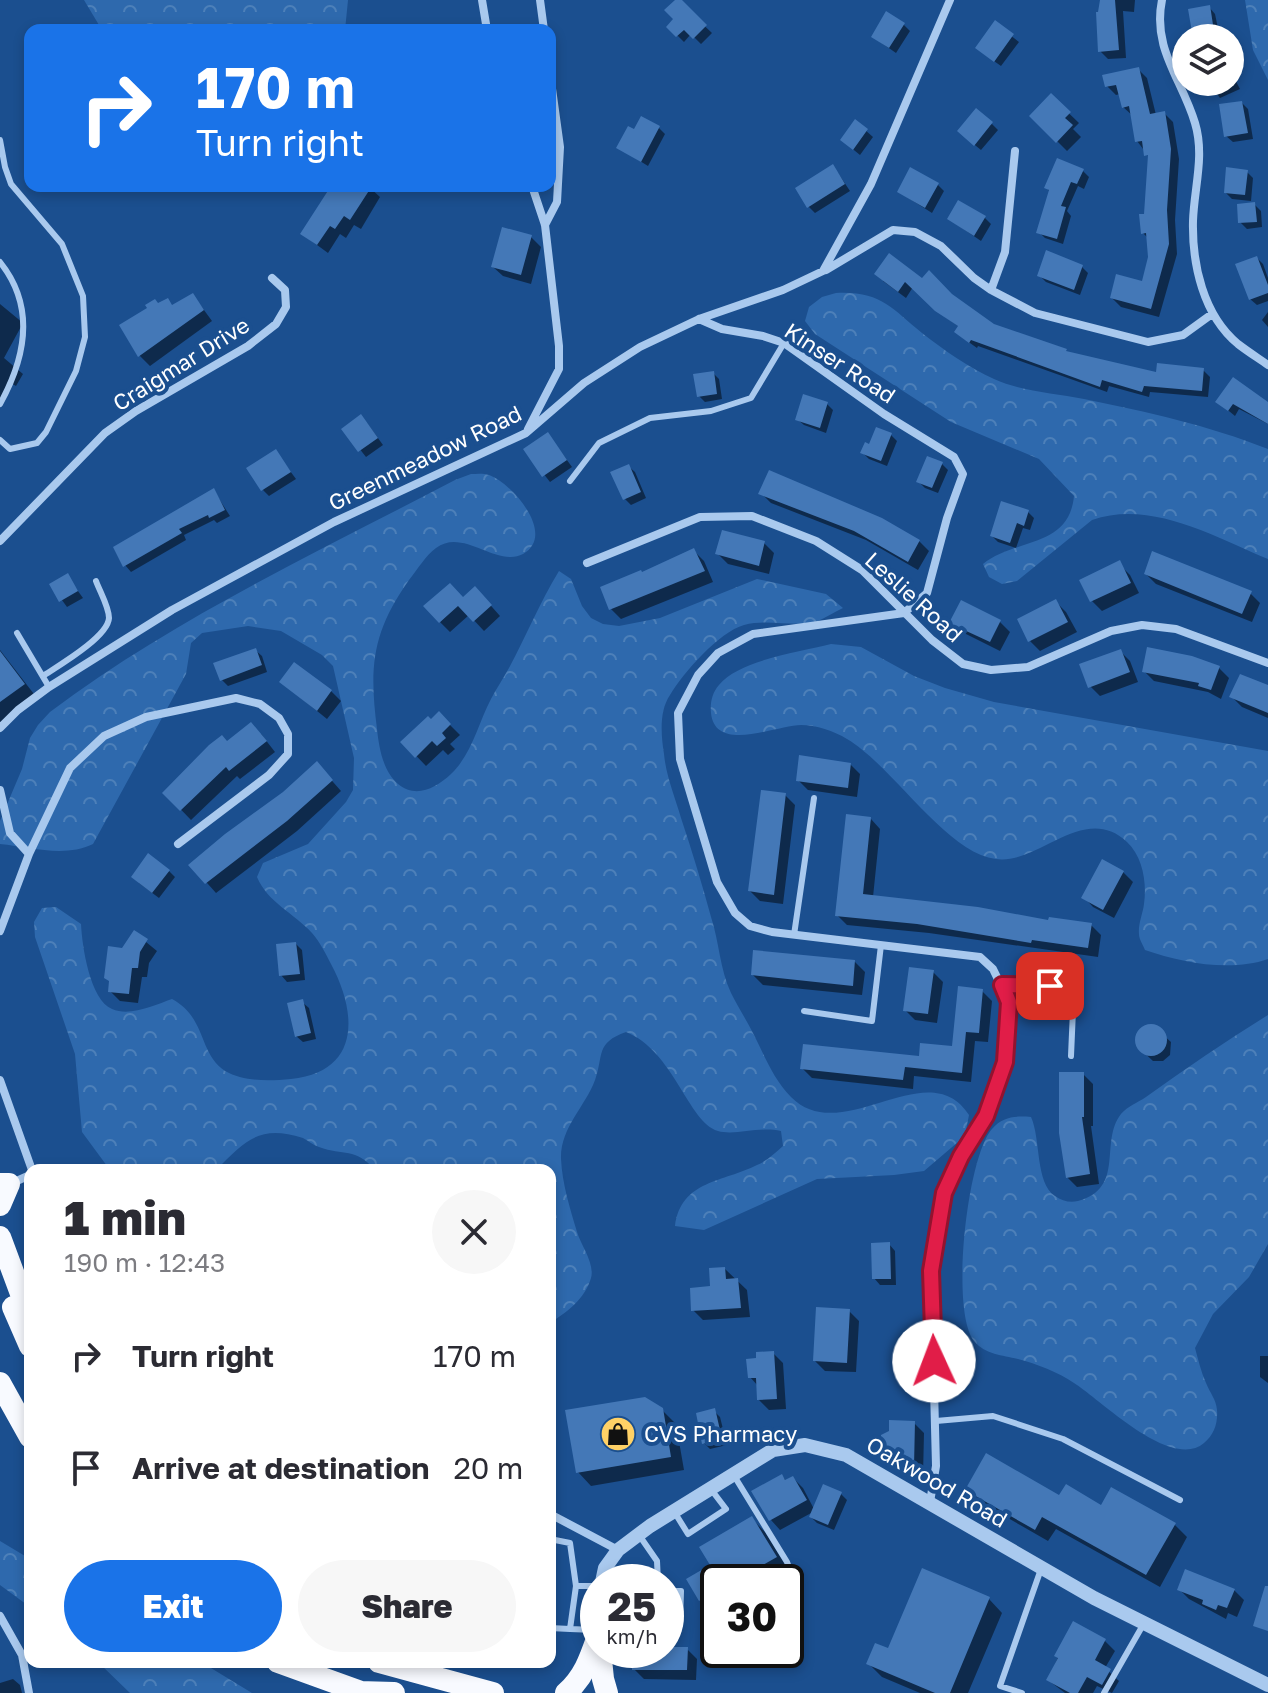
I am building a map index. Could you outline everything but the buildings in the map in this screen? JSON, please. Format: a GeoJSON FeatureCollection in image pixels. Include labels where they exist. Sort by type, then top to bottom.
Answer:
{"type":"FeatureCollection","features":[{"type":"Feature","properties":{"kind":"highway"},"geometry":{"type":"LineString","coordinates":[[0,1205],[18,1178]]}},
{"type":"Feature","properties":{"kind":"highway"},"geometry":{"type":"LineString","coordinates":[[0,1237],[24,1302]]}},
{"type":"Feature","properties":{"kind":"highway"},"geometry":{"type":"LineString","coordinates":[[0,1270],[24,1331]]}},
{"type":"Feature","properties":{"kind":"highway"},"geometry":{"type":"LineString","coordinates":[[0,1383],[24,1426]]}},
{"type":"Feature","properties":{"kind":"highway"},"geometry":{"type":"LineString","coordinates":[[294,1668],[361,1693],[394,1693]]}},
{"type":"Feature","properties":{"kind":"highway"},"geometry":{"type":"LineString","coordinates":[[401,1668],[493,1693]]}},
{"type":"Feature","properties":{"kind":"highway"},"geometry":{"type":"LineString","coordinates":[[566,1693],[586,1668]]}},
{"type":"Feature","properties":{"kind":"highway"},"geometry":{"type":"LineString","coordinates":[[601,1668],[607,1693]]}},
{"type":"Feature","properties":{"kind":"street"},"geometry":{"type":"LineString","coordinates":[[482,0],[486,24]]}},
{"type":"Feature","properties":{"kind":"street"},"geometry":{"type":"LineString","coordinates":[[540,0],[543,24]]}},
{"type":"Feature","properties":{"kind":"street"},"geometry":{"type":"LineString","coordinates":[[823,271],[871,184],[950,0]]}},
{"type":"Feature","properties":{"kind":"street"},"geometry":{"type":"LineString","coordinates":[[1162,0],[1164,50],[1195,123],[1200,168],[1193,221],[1197,273],[1212,314],[1235,342],[1268,365]]}},
{"type":"Feature","properties":{"kind":"street"},"geometry":{"type":"LineString","coordinates":[[545,225],[557,202],[560,147],[556,118]]}},
{"type":"Feature","properties":{"kind":"street"},"geometry":{"type":"LineString","coordinates":[[991,290],[1005,252],[1015,151]]}},
{"type":"Feature","properties":{"kind":"street"},"geometry":{"type":"LineString","coordinates":[[526,433],[559,369],[545,225],[534,192]]}},
{"type":"Feature","properties":{"kind":"street","name":"Greenmeadow Road"},"geometry":{"type":"LineString","coordinates":[[0,728],[49,687],[172,610],[334,522],[526,433],[584,383],[640,347],[699,319],[783,290],[823,271],[893,230],[915,232],[941,246],[974,278],[1035,313],[1148,342],[1183,335],[1212,314]]}},
{"type":"Feature","properties":{"kind":"street","name":"Craigmar Drive"},"geometry":{"type":"LineString","coordinates":[[0,541],[105,433],[136,411],[248,346],[276,324],[286,307],[285,290],[272,278]]}},
{"type":"Feature","properties":{"kind":"street","name":"Kinser Road"},"geometry":{"type":"LineString","coordinates":[[699,319],[722,329],[784,343],[884,414],[954,457],[963,474],[947,518],[927,593],[904,613]]}},
{"type":"Feature","properties":{"kind":"street","name":"Leslie Road"},"geometry":{"type":"LineString","coordinates":[[587,563],[700,517],[752,516],[816,541],[862,570],[932,640],[963,664],[991,670],[1028,667],[1111,631],[1142,625],[1176,629],[1268,663]]}},
{"type":"Feature","properties":{"kind":"street"},"geometry":{"type":"LineString","coordinates":[[904,613],[753,634],[718,653],[698,675],[678,713],[680,759],[717,882],[735,913],[750,926],[772,932],[980,957],[993,969],[1009,1002],[1005,1062],[986,1116],[961,1156],[944,1193],[931,1271],[936,1466],[930,1502]]}},
{"type":"Feature","properties":{"kind":"street"},"geometry":{"type":"LineString","coordinates":[[0,931],[29,854],[70,768],[104,736],[146,717],[236,698],[260,704],[279,718],[288,734],[288,754],[269,775],[178,844]]}},
{"type":"Feature","properties":{"kind":"street"},"geometry":{"type":"LineString","coordinates":[[0,790],[10,833],[29,854]]}},
{"type":"Feature","properties":{"kind":"street"},"geometry":{"type":"LineString","coordinates":[[0,1080],[18,1178]]}},
{"type":"Feature","properties":{"kind":"street","name":"Oakwood Road"},"geometry":{"type":"LineString","coordinates":[[608,1564],[618,1550],[638,1534],[733,1474],[773,1450],[805,1445],[846,1455],[1143,1625],[1268,1685]]}},
{"type":"Feature","properties":{"kind":"street"},"geometry":{"type":"LineString","coordinates":[[556,1517],[618,1550]]}},
{"type":"Feature","properties":{"kind":"street"},"geometry":{"type":"LineString","coordinates":[[0,1616],[22,1655],[24,1666]]}},
{"type":"Feature","properties":{"kind":"street"},"geometry":{"type":"LineString","coordinates":[[24,1668],[29,1693]]}},
{"type":"Feature","properties":{"kind":"street"},"geometry":{"type":"LineString","coordinates":[[595,1693],[597,1668]]}},
{"type":"Feature","properties":{"kind":"lane"},"geometry":{"type":"LineString","coordinates":[[0,140],[11,184],[62,244],[83,296],[85,337],[76,371],[46,432],[37,443],[10,449],[0,440]]}},
{"type":"Feature","properties":{"kind":"lane"},"geometry":{"type":"LineString","coordinates":[[0,262],[22,302],[24,343],[10,386],[0,404]]}},
{"type":"Feature","properties":{"kind":"lane"},"geometry":{"type":"LineString","coordinates":[[570,481],[599,443],[650,418],[711,411],[751,398],[784,343]]}},
{"type":"Feature","properties":{"kind":"lane"},"geometry":{"type":"LineString","coordinates":[[43,676],[80,651],[105,629],[109,617],[96,581]]}},
{"type":"Feature","properties":{"kind":"lane"},"geometry":{"type":"LineString","coordinates":[[17,633],[49,687]]}},
{"type":"Feature","properties":{"kind":"lane"},"geometry":{"type":"LineString","coordinates":[[794,935],[814,798]]}},
{"type":"Feature","properties":{"kind":"lane"},"geometry":{"type":"LineString","coordinates":[[804,1011],[872,1021],[881,945]]}},
{"type":"Feature","properties":{"kind":"lane"},"geometry":{"type":"LineString","coordinates":[[1002,985],[1074,987],[1071,1056]]}},
{"type":"Feature","properties":{"kind":"lane"},"geometry":{"type":"LineString","coordinates":[[936,1421],[993,1416],[1063,1439],[1180,1500]]}},
{"type":"Feature","properties":{"kind":"lane"},"geometry":{"type":"LineString","coordinates":[[733,1474],[788,1564]]}},
{"type":"Feature","properties":{"kind":"lane"},"geometry":{"type":"LineString","coordinates":[[674,1511],[688,1534],[726,1509],[710,1488]]}},
{"type":"Feature","properties":{"kind":"lane"},"geometry":{"type":"LineString","coordinates":[[638,1534],[657,1564]]}},
{"type":"Feature","properties":{"kind":"lane"},"geometry":{"type":"LineString","coordinates":[[556,1540],[570,1543],[576,1586],[570,1629]]}},
{"type":"Feature","properties":{"kind":"lane"},"geometry":{"type":"LineString","coordinates":[[1022,1693],[1000,1686],[1041,1569]]}},
{"type":"Feature","properties":{"kind":"lane"},"geometry":{"type":"LineString","coordinates":[[576,1586],[580,1586]]}},
{"type":"Feature","properties":{"kind":"lane"},"geometry":{"type":"LineString","coordinates":[[1104,1693],[1143,1625]]}},
{"type":"Feature","properties":{"kind":"lane"},"geometry":{"type":"LineString","coordinates":[[556,1628],[580,1630]]}},
{"type":"Feature","properties":{"kind":"green space"},"geometry":{"type":"Polygon","coordinates":[[[84,0],[348,0],[346,24],[98,24],[84,0]]]}},
{"type":"Feature","properties":{"kind":"green space"},"geometry":{"type":"Polygon","coordinates":[[[1245,0],[1268,0],[1268,80],[1253,50],[1245,0]]]}},
{"type":"Feature","properties":{"kind":"green space"},"geometry":{"type":"Polygon","coordinates":[[[836,293],[875,298],[957,358],[1005,383],[1177,420],[1268,449],[1268,559],[1182,523],[1137,514],[1114,515],[1092,520],[1017,581],[1002,584],[989,577],[983,564],[1051,534],[1070,513],[1074,496],[1039,459],[951,422],[815,334],[805,321],[809,307],[822,297],[836,293]]]}},
{"type":"Feature","properties":{"kind":"green space"},"geometry":{"type":"Polygon","coordinates":[[[482,474],[498,480],[527,510],[535,535],[532,545],[523,554],[513,557],[457,542],[436,548],[409,580],[387,616],[376,651],[373,687],[381,751],[393,779],[412,791],[426,790],[445,779],[458,766],[559,571],[571,579],[582,606],[591,618],[603,624],[619,626],[660,618],[757,579],[826,594],[843,608],[811,623],[744,625],[713,644],[693,665],[664,708],[662,739],[669,778],[714,926],[727,984],[770,1068],[791,1097],[812,1110],[835,1113],[931,1092],[952,1098],[969,1115],[966,1130],[958,1142],[924,1171],[817,1179],[704,1230],[675,1226],[686,1199],[706,1185],[768,1159],[783,1146],[781,1131],[725,1132],[707,1125],[668,1069],[643,1041],[626,1032],[616,1036],[605,1045],[591,1090],[564,1137],[561,1159],[565,1187],[592,1273],[580,1299],[556,1319],[556,1164],[369,1164],[355,1155],[328,1150],[303,1138],[275,1133],[264,1134],[245,1143],[222,1164],[106,1164],[82,1132],[75,1054],[35,937],[34,922],[42,908],[56,907],[81,924],[89,971],[104,1004],[127,1012],[172,999],[191,1016],[216,1064],[232,1075],[249,1079],[291,1079],[314,1074],[330,1065],[341,1053],[347,1038],[346,1002],[331,964],[312,933],[274,901],[257,877],[263,863],[308,844],[353,790],[354,758],[333,666],[322,655],[281,631],[248,626],[202,633],[191,643],[186,674],[93,844],[59,851],[0,844],[0,821],[22,769],[30,738],[50,712],[97,678],[196,617],[455,480],[482,474]]]}},
{"type":"Feature","properties":{"kind":"green space"},"geometry":{"type":"Polygon","coordinates":[[[831,644],[861,647],[914,676],[994,702],[1268,751],[1268,959],[1238,965],[1206,964],[1145,950],[1139,934],[1145,896],[1143,871],[1132,848],[1111,831],[1078,831],[1029,853],[996,859],[958,842],[883,768],[836,733],[801,725],[735,735],[723,732],[715,725],[711,713],[712,698],[728,676],[771,658],[831,644]]]}},
{"type":"Feature","properties":{"kind":"green space"},"geometry":{"type":"Polygon","coordinates":[[[1268,1015],[1268,1244],[1249,1277],[1213,1314],[1195,1348],[1216,1406],[1217,1420],[1213,1432],[1204,1443],[1190,1449],[1174,1448],[1137,1430],[1061,1375],[1033,1363],[989,1352],[974,1341],[967,1324],[963,1299],[963,1268],[975,1170],[983,1145],[996,1125],[1010,1118],[1031,1117],[1041,1171],[1049,1190],[1069,1202],[1093,1195],[1107,1175],[1112,1138],[1121,1114],[1268,1015]]]}},
{"type":"Feature","properties":{"kind":"green space"},"geometry":{"type":"Polygon","coordinates":[[[0,1541],[24,1555],[24,1603],[0,1585],[0,1541]]]}},
{"type":"Feature","properties":{"kind":"green space"},"geometry":{"type":"Polygon","coordinates":[[[104,1668],[211,1668],[252,1693],[130,1693],[104,1668]]]}},
{"type":"Feature","properties":{"kind":"place","name":"CVS Pharmacy"},"geometry":{"type":"Point","coordinates":[618,1434]}},
{"type":"Feature","properties":{"kind":"route"},"geometry":{"type":"LineString","coordinates":[[934,1361],[931,1271],[944,1193],[961,1156],[986,1116],[1005,1062],[1009,1002],[1002,985],[1050,986]]}}]}
